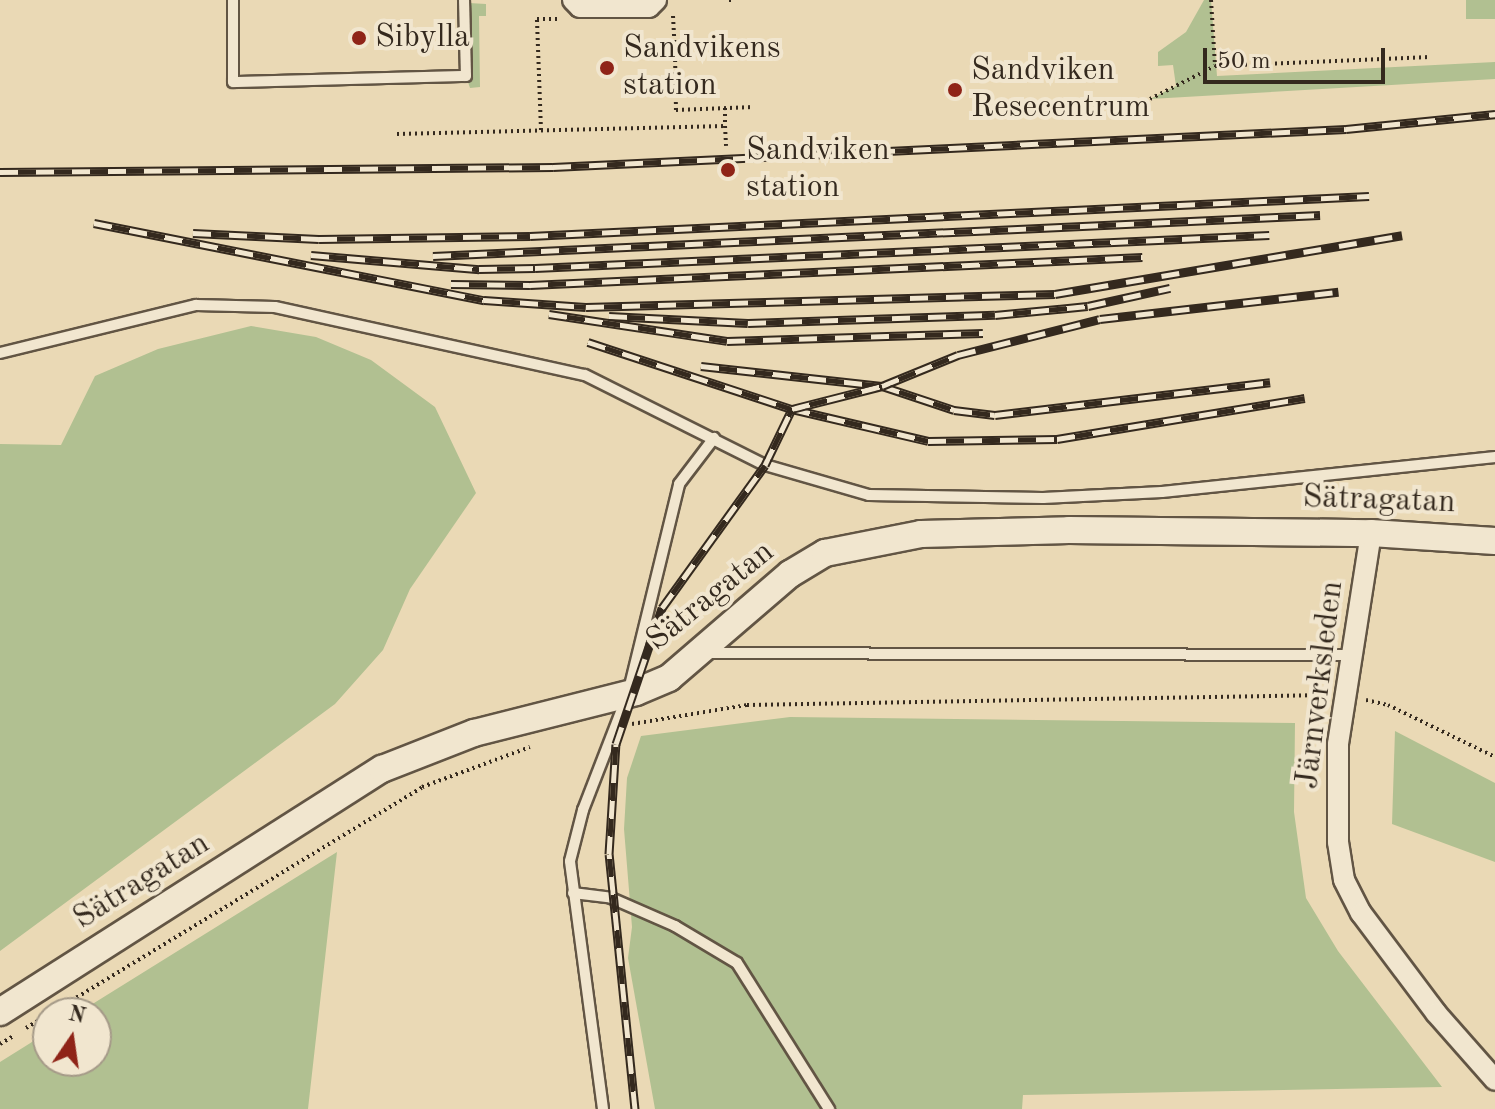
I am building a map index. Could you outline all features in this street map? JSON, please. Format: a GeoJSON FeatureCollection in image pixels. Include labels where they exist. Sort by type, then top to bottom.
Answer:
{"type":"FeatureCollection","features":[{"type":"Feature","properties":{"kind":"street"},"geometry":{"type":"LineString","coordinates":[[573,10],[580,7],[649,7],[656,0]]}},
{"type":"Feature","properties":{"kind":"street","name":"Sätragatan"},"geometry":{"type":"LineString","coordinates":[[0,1012],[382,769],[474,733],[628,694],[669,678],[702,653],[790,574],[825,553],[921,534],[1069,530],[1371,533],[1495,541]]}},
{"type":"Feature","properties":{"kind":"street","name":"Järnverksleden"},"geometry":{"type":"LineString","coordinates":[[1371,533],[1345,695],[1336,798],[1344,880],[1361,913],[1436,1013],[1495,1080]]}},
{"type":"Feature","properties":{"kind":"lane"},"geometry":{"type":"LineString","coordinates":[[233,0],[233,82],[466,76],[464,0]]}},
{"type":"Feature","properties":{"kind":"lane"},"geometry":{"type":"LineString","coordinates":[[0,353],[196,305],[275,307],[585,375],[765,465],[869,495],[954,499],[1162,492],[1495,457]]}},
{"type":"Feature","properties":{"kind":"lane"},"geometry":{"type":"LineString","coordinates":[[603,1109],[570,861],[583,810],[628,694],[679,484],[714,438]]}},
{"type":"Feature","properties":{"kind":"lane"},"geometry":{"type":"LineString","coordinates":[[702,653],[1351,655]]}},
{"type":"Feature","properties":{"kind":"lane"},"geometry":{"type":"LineString","coordinates":[[573,893],[611,898],[675,926],[737,963],[829,1109]]}},
{"type":"Feature","properties":{"kind":"path"},"geometry":{"type":"LineString","coordinates":[[1211,0],[1215,66]]}},
{"type":"Feature","properties":{"kind":"path"},"geometry":{"type":"LineString","coordinates":[[541,130],[537,19],[573,10]]}},
{"type":"Feature","properties":{"kind":"path"},"geometry":{"type":"LineString","coordinates":[[673,16],[676,110],[754,107]]}},
{"type":"Feature","properties":{"kind":"path"},"geometry":{"type":"LineString","coordinates":[[666,54],[675,54]]}},
{"type":"Feature","properties":{"kind":"path"},"geometry":{"type":"LineString","coordinates":[[1150,99],[1215,66],[1430,57]]}},
{"type":"Feature","properties":{"kind":"path"},"geometry":{"type":"LineString","coordinates":[[539,81],[549,81]]}},
{"type":"Feature","properties":{"kind":"path"},"geometry":{"type":"LineString","coordinates":[[725,108],[726,146]]}},
{"type":"Feature","properties":{"kind":"path"},"geometry":{"type":"LineString","coordinates":[[397,134],[725,126]]}},
{"type":"Feature","properties":{"kind":"path"},"geometry":{"type":"LineString","coordinates":[[617,727],[747,705],[1345,695],[1388,705],[1495,757]]}},
{"type":"Feature","properties":{"kind":"path"},"geometry":{"type":"LineString","coordinates":[[77,997],[422,787],[539,744]]}},
{"type":"Feature","properties":{"kind":"green space"},"geometry":{"type":"Polygon","coordinates":[[[1204,0],[1211,0],[1217,76],[1495,62],[1495,79],[1150,99],[1176,86],[1173,65],[1158,66],[1158,52],[1186,32],[1204,0]]]}},
{"type":"Feature","properties":{"kind":"green space"},"geometry":{"type":"Polygon","coordinates":[[[1466,0],[1495,0],[1495,19],[1466,19],[1466,0]]]}},
{"type":"Feature","properties":{"kind":"green space"},"geometry":{"type":"Polygon","coordinates":[[[469,3],[486,4],[486,16],[479,16],[480,87],[470,88],[466,76],[464,8],[469,3]]]}},
{"type":"Feature","properties":{"kind":"green space"},"geometry":{"type":"Polygon","coordinates":[[[251,326],[316,337],[371,360],[435,407],[476,493],[410,589],[383,650],[335,704],[0,951],[0,444],[61,445],[95,376],[158,349],[251,326]]]}},
{"type":"Feature","properties":{"kind":"green space"},"geometry":{"type":"Polygon","coordinates":[[[790,717],[1295,723],[1294,812],[1306,898],[1338,951],[1442,1087],[1023,1095],[1022,1109],[655,1109],[628,958],[632,927],[624,829],[627,778],[641,736],[790,717]]]}},
{"type":"Feature","properties":{"kind":"green space"},"geometry":{"type":"Polygon","coordinates":[[[1395,731],[1495,783],[1495,862],[1392,824],[1395,731]]]}},
{"type":"Feature","properties":{"kind":"green space"},"geometry":{"type":"Polygon","coordinates":[[[337,852],[308,1109],[0,1109],[0,1062],[32,1042],[32,1077],[112,1077],[112,997],[104,997],[337,852]]]}},
{"type":"Feature","properties":{"kind":"railway"},"geometry":{"type":"LineString","coordinates":[[0,172],[553,167],[1346,129],[1495,114]]}},
{"type":"Feature","properties":{"kind":"railway"},"geometry":{"type":"LineString","coordinates":[[193,233],[319,239],[530,236],[1369,196]]}},
{"type":"Feature","properties":{"kind":"railway"},"geometry":{"type":"LineString","coordinates":[[433,256],[1320,215]]}},
{"type":"Feature","properties":{"kind":"railway"},"geometry":{"type":"LineString","coordinates":[[94,223],[484,300],[586,307],[1055,294],[1402,235]]}},
{"type":"Feature","properties":{"kind":"railway"},"geometry":{"type":"LineString","coordinates":[[311,255],[479,269],[535,268],[1269,235]]}},
{"type":"Feature","properties":{"kind":"railway"},"geometry":{"type":"LineString","coordinates":[[451,284],[530,285],[1142,257]]}},
{"type":"Feature","properties":{"kind":"railway"},"geometry":{"type":"LineString","coordinates":[[609,316],[748,323],[995,315],[1088,306],[1170,288]]}},
{"type":"Feature","properties":{"kind":"railway"},"geometry":{"type":"LineString","coordinates":[[635,1109],[609,854],[616,744],[662,608],[765,465],[792,409],[882,386],[958,355],[1100,319],[1338,292]]}},
{"type":"Feature","properties":{"kind":"railway"},"geometry":{"type":"LineString","coordinates":[[549,314],[727,341],[983,333]]}},
{"type":"Feature","properties":{"kind":"railway"},"geometry":{"type":"LineString","coordinates":[[588,342],[792,409],[928,441],[1057,439],[1305,398]]}},
{"type":"Feature","properties":{"kind":"railway"},"geometry":{"type":"LineString","coordinates":[[701,366],[882,386],[954,410],[995,415],[1270,382]]}},
{"type":"Feature","properties":{"kind":"place","name":"Sibylla"},"geometry":{"type":"Point","coordinates":[359,38]}},
{"type":"Feature","properties":{"kind":"place","name":"Sandvikens station"},"geometry":{"type":"Point","coordinates":[607,68]}},
{"type":"Feature","properties":{"kind":"place","name":"Sandviken Resecentrum"},"geometry":{"type":"Point","coordinates":[955,90]}},
{"type":"Feature","properties":{"kind":"place","name":"Sandviken station"},"geometry":{"type":"Point","coordinates":[728,170]}}]}
